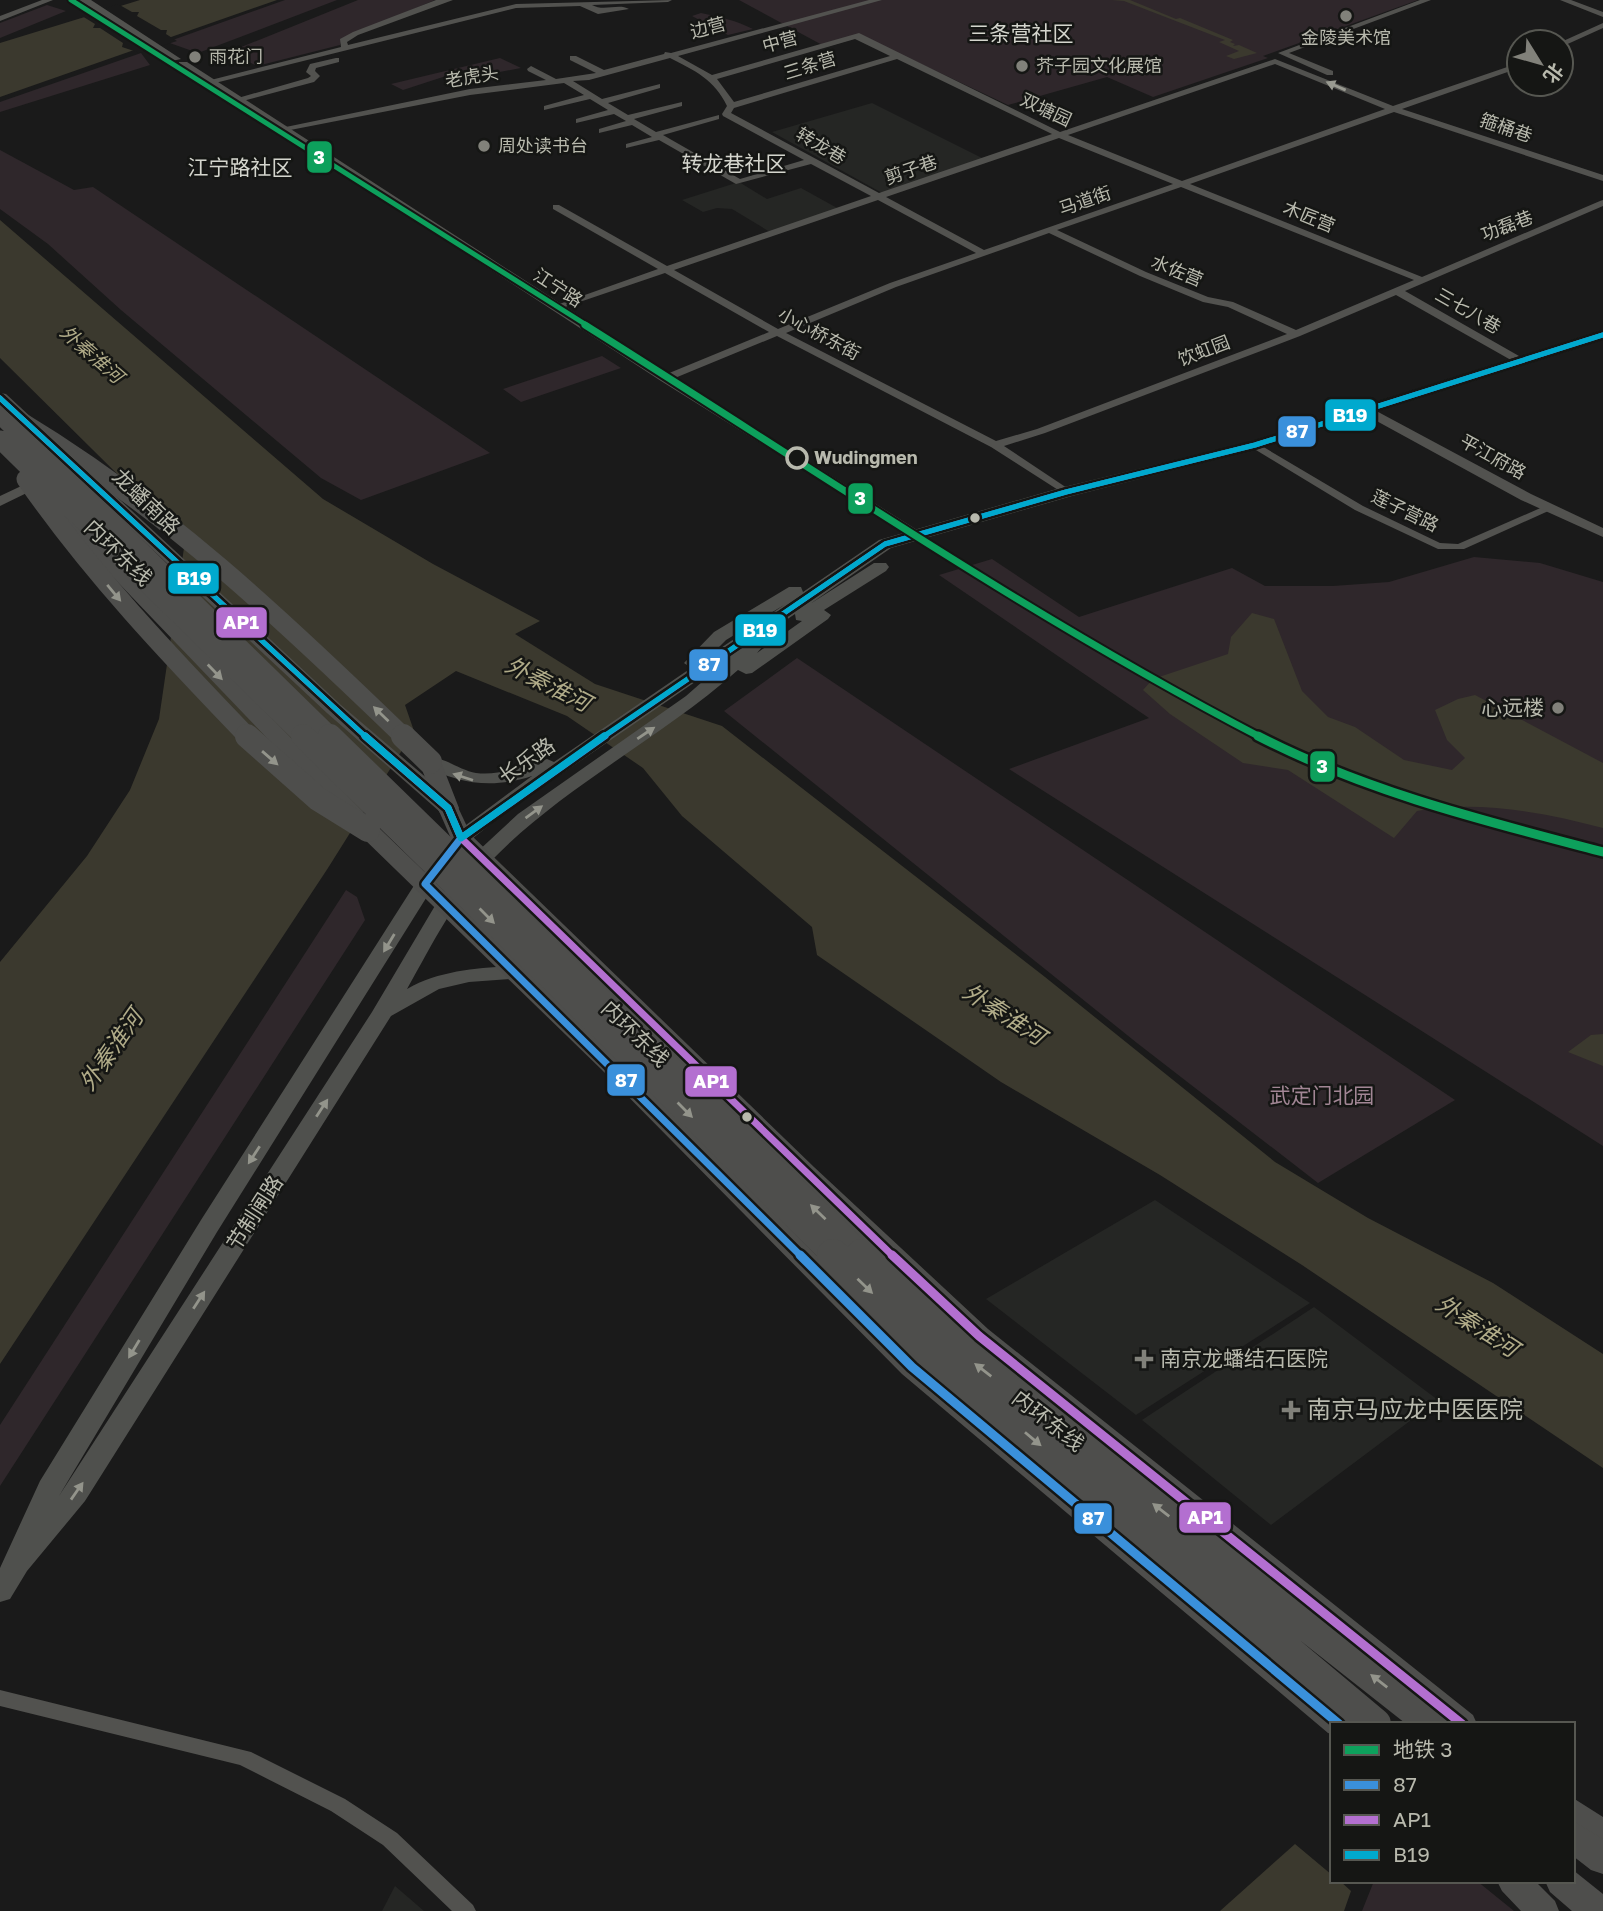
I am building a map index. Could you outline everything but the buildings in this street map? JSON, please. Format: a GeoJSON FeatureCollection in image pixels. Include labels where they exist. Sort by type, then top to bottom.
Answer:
{"type":"FeatureCollection","features":[{"type":"Feature","properties":{"kind":"highway"},"geometry":{"type":"LineString","coordinates":[[0,412],[45,435],[166,517],[308,644],[430,761],[448,808]]}},
{"type":"Feature","properties":{"kind":"highway","name":"内环东线"},"geometry":{"type":"LineString","coordinates":[[0,412],[970,1360],[1429,1722]]}},
{"type":"Feature","properties":{"kind":"highway"},"geometry":{"type":"LineString","coordinates":[[0,439],[48,511],[150,635],[258,747],[318,799],[368,830]]}},
{"type":"Feature","properties":{"kind":"highway","name":"内环东线"},"geometry":{"type":"LineString","coordinates":[[0,439],[948,1367],[1373,1722]]}},
{"type":"Feature","properties":{"kind":"highway"},"geometry":{"type":"LineString","coordinates":[[1575,1838],[1603,1859]]}},
{"type":"Feature","properties":{"kind":"highway"},"geometry":{"type":"LineString","coordinates":[[1564,1883],[1598,1911]]}},
{"type":"Feature","properties":{"kind":"main road","name":"长乐路"},"geometry":{"type":"LineString","coordinates":[[425,884],[461,838],[575,754],[885,544],[1066,492],[1255,445],[1603,335]]}},
{"type":"Feature","properties":{"kind":"main road","name":"龙蟠南路"},"geometry":{"type":"LineString","coordinates":[[0,398],[334,709],[448,808]]}},
{"type":"Feature","properties":{"kind":"main road"},"geometry":{"type":"LineString","coordinates":[[0,450],[368,830],[517,973],[912,1367],[1337,1722]]}},
{"type":"Feature","properties":{"kind":"main road"},"geometry":{"type":"LineString","coordinates":[[34,484],[79,470]]}},
{"type":"Feature","properties":{"kind":"main road","name":"长乐路"},"geometry":{"type":"LineString","coordinates":[[483,858],[525,818],[599,765],[693,700],[729,682],[826,613],[918,535]]}},
{"type":"Feature","properties":{"kind":"main road"},"geometry":{"type":"LineString","coordinates":[[430,761],[455,775],[480,782],[502,781],[575,754]]}},
{"type":"Feature","properties":{"kind":"main road"},"geometry":{"type":"LineString","coordinates":[[448,808],[461,838],[805,1173],[979,1336],[1460,1722]]}},
{"type":"Feature","properties":{"kind":"main road","name":"节制闸路"},"geometry":{"type":"LineString","coordinates":[[0,1591],[18,1563],[75,1494],[383,1012],[446,903],[483,858]]}},
{"type":"Feature","properties":{"kind":"main road","name":"节制闸路"},"geometry":{"type":"LineString","coordinates":[[18,1563],[57,1476],[208,1226],[425,884]]}},
{"type":"Feature","properties":{"kind":"main road"},"geometry":{"type":"LineString","coordinates":[[383,1012],[432,984],[469,975],[517,973]]}},
{"type":"Feature","properties":{"kind":"main road"},"geometry":{"type":"LineString","coordinates":[[1575,1814],[1603,1835]]}},
{"type":"Feature","properties":{"kind":"main road"},"geometry":{"type":"LineString","coordinates":[[1515,1883],[1543,1911]]}},
{"type":"Feature","properties":{"kind":"street"},"geometry":{"type":"LineString","coordinates":[[0,19],[49,0]]}},
{"type":"Feature","properties":{"kind":"street","name":"江宁路"},"geometry":{"type":"LineString","coordinates":[[84,0],[666,378],[918,535]]}},
{"type":"Feature","properties":{"kind":"street"},"geometry":{"type":"LineString","coordinates":[[345,47],[343,41],[352,35],[394,21],[420,7],[449,0]]}},
{"type":"Feature","properties":{"kind":"street"},"geometry":{"type":"LineString","coordinates":[[512,0],[543,0]]}},
{"type":"Feature","properties":{"kind":"street"},"geometry":{"type":"LineString","coordinates":[[207,82],[504,8],[580,2],[668,0]]}},
{"type":"Feature","properties":{"kind":"street","name":"边营"},"geometry":{"type":"LineString","coordinates":[[668,54],[878,0]]}},
{"type":"Feature","properties":{"kind":"street","name":"剪子巷"},"geometry":{"type":"LineString","coordinates":[[556,307],[1060,135],[1427,0]]}},
{"type":"Feature","properties":{"kind":"street"},"geometry":{"type":"LineString","coordinates":[[1564,0],[1603,15]]}},
{"type":"Feature","properties":{"kind":"street"},"geometry":{"type":"LineString","coordinates":[[235,100],[316,78],[310,72],[318,64],[563,3]]}},
{"type":"Feature","properties":{"kind":"street"},"geometry":{"type":"LineString","coordinates":[[1575,38],[1603,25]]}},
{"type":"Feature","properties":{"kind":"street","name":"双塘园"},"geometry":{"type":"LineString","coordinates":[[858,35],[1060,135],[1184,182]]}},
{"type":"Feature","properties":{"kind":"street","name":"中营"},"geometry":{"type":"LineString","coordinates":[[710,78],[858,35]]}},
{"type":"Feature","properties":{"kind":"street","name":"老虎头"},"geometry":{"type":"LineString","coordinates":[[280,129],[470,92],[603,73],[668,54]]}},
{"type":"Feature","properties":{"kind":"street","name":"转龙巷"},"geometry":{"type":"LineString","coordinates":[[668,54],[725,88],[731,106],[726,114],[983,253]]}},
{"type":"Feature","properties":{"kind":"street","name":"三条营"},"geometry":{"type":"LineString","coordinates":[[731,106],[899,56]]}},
{"type":"Feature","properties":{"kind":"street","name":"箍桶巷"},"geometry":{"type":"LineString","coordinates":[[1278,57],[1381,105],[1399,108],[1603,178]]}},
{"type":"Feature","properties":{"kind":"street"},"geometry":{"type":"LineString","coordinates":[[573,58],[603,73]]}},
{"type":"Feature","properties":{"kind":"street"},"geometry":{"type":"LineString","coordinates":[[531,68],[551,80]]}},
{"type":"Feature","properties":{"kind":"street","name":"马道街"},"geometry":{"type":"LineString","coordinates":[[666,378],[893,285],[1505,70]]}},
{"type":"Feature","properties":{"kind":"street"},"geometry":{"type":"LineString","coordinates":[[466,90],[551,80]]}},
{"type":"Feature","properties":{"kind":"street"},"geometry":{"type":"LineString","coordinates":[[565,80],[629,120],[739,182],[814,160]]}},
{"type":"Feature","properties":{"kind":"street"},"geometry":{"type":"LineString","coordinates":[[601,102],[657,86]]}},
{"type":"Feature","properties":{"kind":"street"},"geometry":{"type":"LineString","coordinates":[[412,96],[422,102]]}},
{"type":"Feature","properties":{"kind":"street"},"geometry":{"type":"LineString","coordinates":[[547,108],[591,96]]}},
{"type":"Feature","properties":{"kind":"street"},"geometry":{"type":"LineString","coordinates":[[602,131],[679,103]]}},
{"type":"Feature","properties":{"kind":"street"},"geometry":{"type":"LineString","coordinates":[[579,121],[615,111]]}},
{"type":"Feature","properties":{"kind":"street"},"geometry":{"type":"LineString","coordinates":[[629,146],[716,117]]}},
{"type":"Feature","properties":{"kind":"street","name":"木匠营"},"geometry":{"type":"LineString","coordinates":[[1184,182],[1422,280]]}},
{"type":"Feature","properties":{"kind":"street","name":"功磊巷"},"geometry":{"type":"LineString","coordinates":[[1422,280],[1603,203]]}},
{"type":"Feature","properties":{"kind":"street","name":"小心桥东街"},"geometry":{"type":"LineString","coordinates":[[556,207],[777,332],[995,445],[1066,492]]}},
{"type":"Feature","properties":{"kind":"street","name":"水佐营"},"geometry":{"type":"LineString","coordinates":[[1049,230],[1143,274],[1206,300],[1230,304],[1296,334]]}},
{"type":"Feature","properties":{"kind":"street","name":"饮虹园"},"geometry":{"type":"LineString","coordinates":[[995,445],[1054,427],[1296,334],[1422,280]]}},
{"type":"Feature","properties":{"kind":"street","name":"三七八巷"},"geometry":{"type":"LineString","coordinates":[[1397,291],[1522,362]]}},
{"type":"Feature","properties":{"kind":"street","name":"平江府路"},"geometry":{"type":"LineString","coordinates":[[1367,410],[1549,508],[1603,533]]}},
{"type":"Feature","properties":{"kind":"street","name":"莲子营路"},"geometry":{"type":"LineString","coordinates":[[1255,445],[1359,508],[1438,546],[1460,547],[1549,508]]}},
{"type":"Feature","properties":{"kind":"street"},"geometry":{"type":"LineString","coordinates":[[0,502],[34,484]]}},
{"type":"Feature","properties":{"kind":"street"},"geometry":{"type":"LineString","coordinates":[[0,1698],[244,1758],[338,1805],[390,1839],[466,1911]]}},
{"type":"Feature","properties":{"kind":"shaded area"},"geometry":{"type":"Polygon","coordinates":[[[872,103],[988,161],[884,194],[772,132],[872,103]]]}},
{"type":"Feature","properties":{"kind":"shaded area"},"geometry":{"type":"Polygon","coordinates":[[[739,182],[767,199],[801,188],[839,209],[770,232],[732,209],[717,208],[703,212],[682,200],[739,182]]]}},
{"type":"Feature","properties":{"kind":"shaded area","name":"南京龙蟠结石医院"},"geometry":{"type":"Polygon","coordinates":[[[1155,1200],[1310,1303],[1136,1415],[986,1299],[1155,1200]]]}},
{"type":"Feature","properties":{"kind":"shaded area","name":"南京马应龙中医医院"},"geometry":{"type":"Polygon","coordinates":[[[1314,1307],[1438,1400],[1271,1525],[1142,1420],[1314,1307]]]}},
{"type":"Feature","properties":{"kind":"shaded area"},"geometry":{"type":"Polygon","coordinates":[[[395,1886],[424,1911],[382,1911],[395,1886]]]}},
{"type":"Feature","properties":{"kind":"green space"},"geometry":{"type":"Polygon","coordinates":[[[285,0],[337,0],[198,53],[167,42],[285,0]]]}},
{"type":"Feature","properties":{"kind":"green space"},"geometry":{"type":"Polygon","coordinates":[[[358,0],[435,0],[342,39],[340,45],[257,66],[229,52],[358,0]]]}},
{"type":"Feature","properties":{"kind":"green space"},"geometry":{"type":"Polygon","coordinates":[[[739,0],[1418,0],[1263,56],[1268,58],[1153,97],[1107,77],[1008,105],[902,55],[857,38],[826,47],[739,0]]]}},
{"type":"Feature","properties":{"kind":"green space"},"geometry":{"type":"Polygon","coordinates":[[[47,5],[66,11],[0,38],[0,23],[47,5]]]}},
{"type":"Feature","properties":{"kind":"green space"},"geometry":{"type":"Polygon","coordinates":[[[701,13],[753,29],[728,35],[692,16],[701,13]]]}},
{"type":"Feature","properties":{"kind":"green space"},"geometry":{"type":"Polygon","coordinates":[[[141,53],[150,65],[0,112],[0,102],[141,53]]]}},
{"type":"Feature","properties":{"kind":"green space"},"geometry":{"type":"Polygon","coordinates":[[[500,58],[521,68],[458,80],[459,77],[446,76],[403,90],[391,84],[500,58]]]}},
{"type":"Feature","properties":{"kind":"green space"},"geometry":{"type":"Polygon","coordinates":[[[0,150],[74,190],[93,187],[490,453],[361,500],[321,478],[121,310],[48,244],[0,209],[0,150]]]}},
{"type":"Feature","properties":{"kind":"green space"},"geometry":{"type":"Polygon","coordinates":[[[602,356],[621,368],[521,402],[503,389],[602,356]]]}},
{"type":"Feature","properties":{"kind":"green space"},"geometry":{"type":"Polygon","coordinates":[[[1474,557],[1540,563],[1603,582],[1603,1146],[1009,769],[1149,718],[939,575],[992,559],[1079,617],[1232,568],[1265,586],[1333,586],[1389,582],[1474,557]]]}},
{"type":"Feature","properties":{"kind":"green space","name":"武定门北园"},"geometry":{"type":"Polygon","coordinates":[[[797,658],[1455,1100],[1318,1183],[1137,1043],[724,711],[797,658]]]}},
{"type":"Feature","properties":{"kind":"green space"},"geometry":{"type":"Polygon","coordinates":[[[346,890],[357,897],[365,920],[0,1486],[0,1425],[346,890]]]}},
{"type":"Feature","properties":{"kind":"green space"},"geometry":{"type":"Polygon","coordinates":[[[1373,1883],[1479,1883],[1514,1911],[1362,1911],[1373,1883]]]}},
{"type":"Feature","properties":{"kind":"water"},"geometry":{"type":"Polygon","coordinates":[[[140,0],[277,0],[0,97],[0,43],[140,0]]]}},
{"type":"Feature","properties":{"kind":"water"},"geometry":{"type":"Polygon","coordinates":[[[1112,0],[1130,0],[1176,19],[1180,18],[1233,40],[1230,42],[1235,44],[1233,46],[1239,45],[1257,53],[1234,59],[1226,56],[1239,51],[1219,42],[1225,40],[1124,1],[1112,0]]]}},
{"type":"Feature","properties":{"kind":"water","name":"外秦淮河"},"geometry":{"type":"Polygon","coordinates":[[[0,220],[323,499],[433,564],[540,621],[515,634],[595,684],[722,726],[1045,977],[1275,1162],[1368,1218],[1493,1283],[1603,1354],[1603,1468],[1302,1265],[1160,1175],[1001,1082],[817,955],[812,927],[682,816],[643,768],[567,716],[456,671],[405,705],[414,731],[328,868],[0,1364],[0,962],[87,856],[130,790],[159,719],[185,541],[0,358],[0,220]]]}},
{"type":"Feature","properties":{"kind":"water"},"geometry":{"type":"Polygon","coordinates":[[[1252,613],[1274,619],[1302,691],[1328,717],[1355,727],[1404,760],[1452,770],[1465,758],[1447,740],[1435,710],[1458,699],[1475,695],[1603,763],[1603,828],[1510,809],[1440,808],[1417,811],[1394,838],[1288,770],[1243,763],[1170,714],[1143,690],[1153,679],[1228,654],[1231,637],[1252,613]]]}},
{"type":"Feature","properties":{"kind":"water"},"geometry":{"type":"Polygon","coordinates":[[[1603,1034],[1603,1066],[1568,1052],[1591,1035],[1603,1034]]]}},
{"type":"Feature","properties":{"kind":"water"},"geometry":{"type":"Polygon","coordinates":[[[1295,1844],[1330,1873],[1330,1883],[1342,1883],[1351,1891],[1344,1911],[1220,1911],[1295,1844]]]}},
{"type":"Feature","properties":{"kind":"pier"},"geometry":{"type":"Polygon","coordinates":[[[118,4],[132,12],[139,12],[137,16],[161,30],[167,30],[166,34],[177,41],[140,53],[122,47],[123,43],[100,28],[93,28],[95,24],[82,16],[118,4]]]}},
{"type":"Feature","properties":{"kind":"metro line","name":"3"},"geometry":{"type":"LineString","coordinates":[[71,0],[1021,600],[1193,702],[1299,757],[1373,787],[1449,811],[1603,852]]}},
{"type":"Feature","properties":{"kind":"transit line","name":"87"},"geometry":{"type":"LineString","coordinates":[[1337,1722],[912,1367],[609,1063],[425,884],[461,838],[499,808],[885,544],[1066,492],[1255,445],[1603,335]]}},
{"type":"Feature","properties":{"kind":"transit line","name":"B19"},"geometry":{"type":"LineString","coordinates":[[0,398],[334,709],[448,808],[461,838],[669,689],[698,673],[885,544],[1066,492],[1255,445],[1603,335]]}},
{"type":"Feature","properties":{"kind":"transit line","name":"AP1"},"geometry":{"type":"LineString","coordinates":[[0,398],[334,709],[448,808],[461,838],[805,1173],[979,1336],[1460,1722]]}},
{"type":"Feature","properties":{"kind":"place","name":"金陵美术馆"},"geometry":{"type":"Point","coordinates":[1346,16]}},
{"type":"Feature","properties":{"kind":"place","name":"雨花门"},"geometry":{"type":"Point","coordinates":[195,57]}},
{"type":"Feature","properties":{"kind":"place","name":"芥子园文化展馆"},"geometry":{"type":"Point","coordinates":[1022,66]}},
{"type":"Feature","properties":{"kind":"place","name":"周处读书台"},"geometry":{"type":"Point","coordinates":[484,146]}},
{"type":"Feature","properties":{"kind":"place","name":"Wudingmen"},"geometry":{"type":"Point","coordinates":[797,458]}},
{"type":"Feature","properties":{"kind":"place","name":"心远楼"},"geometry":{"type":"Point","coordinates":[1558,708]}},
{"type":"Feature","properties":{"kind":"place","name":"南京龙蟠结石医院"},"geometry":{"type":"Point","coordinates":[1144,1359]}},
{"type":"Feature","properties":{"kind":"place","name":"南京马应龙中医医院"},"geometry":{"type":"Point","coordinates":[1291,1410]}},
{"type":"Feature","properties":{"kind":"district","name":"三条营社区"},"geometry":{"type":"Point","coordinates":[1021,34]}},
{"type":"Feature","properties":{"kind":"district","name":"转龙巷社区"},"geometry":{"type":"Point","coordinates":[734,164]}},
{"type":"Feature","properties":{"kind":"district","name":"江宁路社区"},"geometry":{"type":"Point","coordinates":[240,168]}}]}
